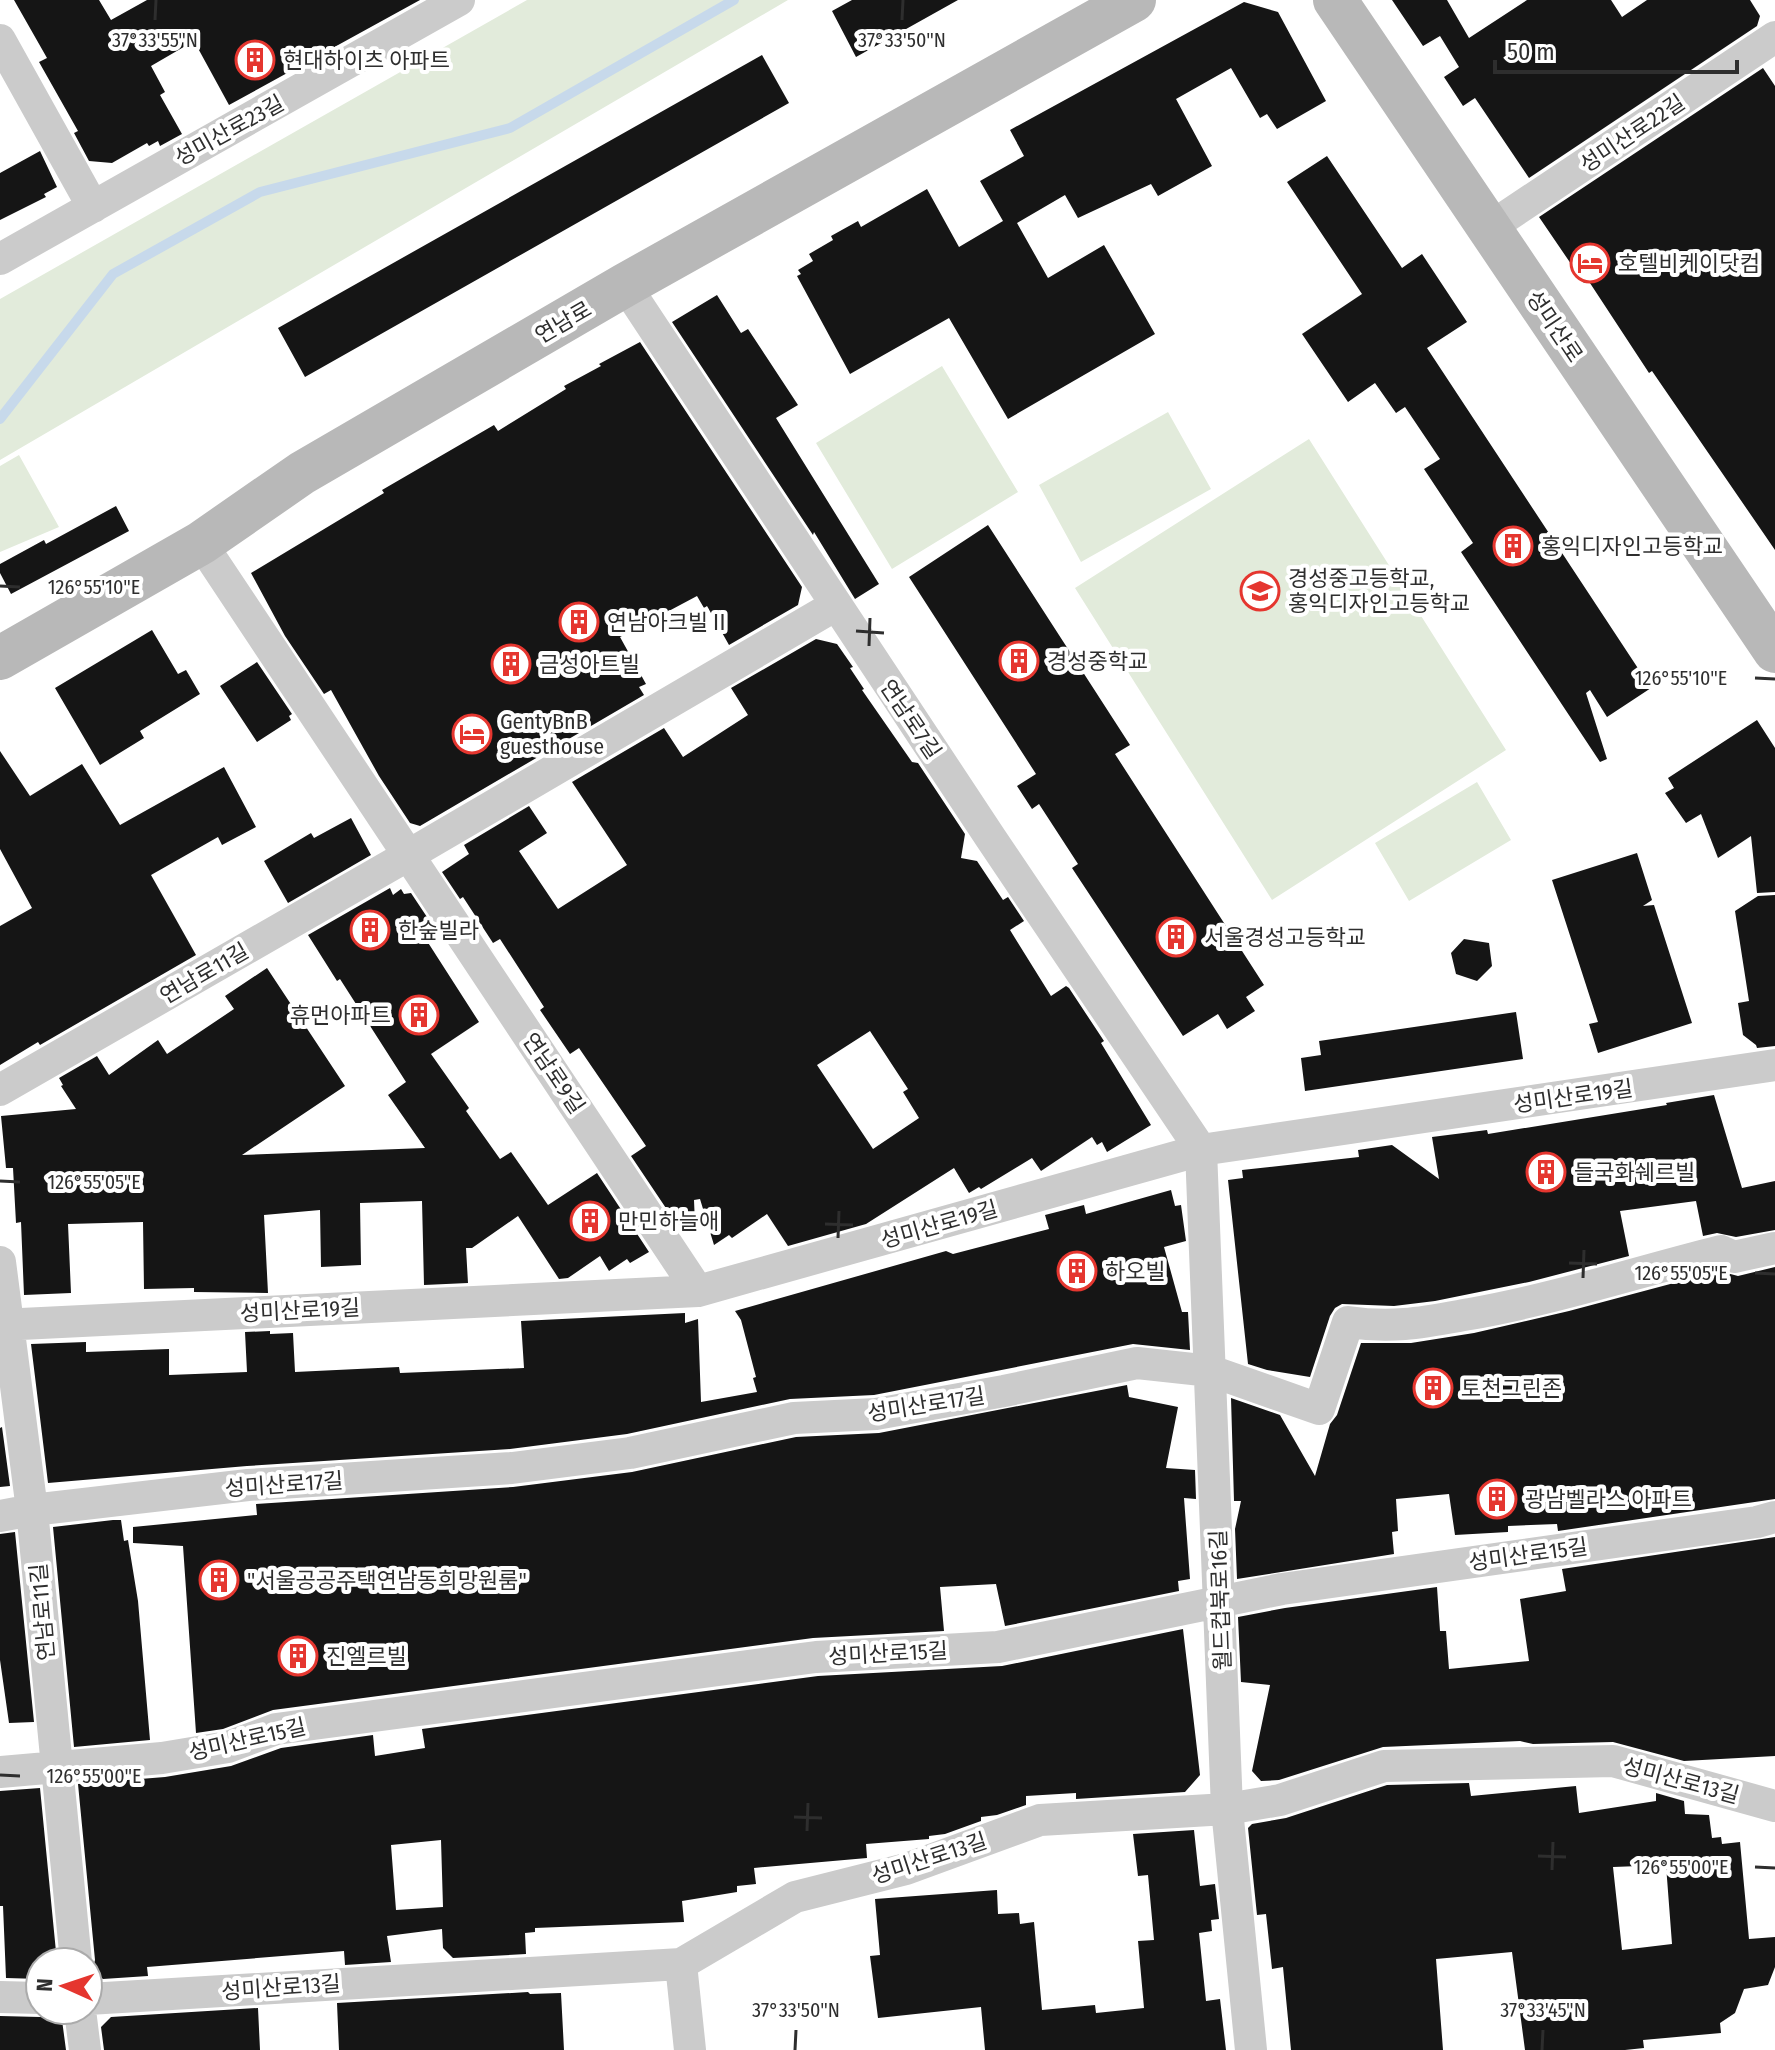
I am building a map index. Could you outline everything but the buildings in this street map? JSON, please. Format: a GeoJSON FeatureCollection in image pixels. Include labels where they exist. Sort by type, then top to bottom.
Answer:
{"type":"FeatureCollection","features":[{"type":"Feature","properties":{"kind":"street","name":"성미산로23길"},"geometry":{"type":"LineString","coordinates":[[0,259],[459,0]]}},
{"type":"Feature","properties":{"kind":"street","name":"연남로"},"geometry":{"type":"LineString","coordinates":[[0,658],[201,543],[302,473],[625,285],[1134,0]]}},
{"type":"Feature","properties":{"kind":"street","name":"성미산로"},"geometry":{"type":"LineString","coordinates":[[1335,0],[1775,651]]}},
{"type":"Feature","properties":{"kind":"street","name":"성미산로22길"},"geometry":{"type":"LineString","coordinates":[[1489,228],[1775,37]]}},
{"type":"Feature","properties":{"kind":"street"},"geometry":{"type":"LineString","coordinates":[[0,40],[93,207]]}},
{"type":"Feature","properties":{"kind":"street","name":"연남로7길"},"geometry":{"type":"LineString","coordinates":[[625,285],[1201,1150]]}},
{"type":"Feature","properties":{"kind":"street","name":"연남로9길"},"geometry":{"type":"LineString","coordinates":[[201,543],[698,1291]]}},
{"type":"Feature","properties":{"kind":"street"},"geometry":{"type":"LineString","coordinates":[[407,856],[836,605]]}},
{"type":"Feature","properties":{"kind":"street","name":"연남로11길"},"geometry":{"type":"LineString","coordinates":[[0,1090],[407,856]]}},
{"type":"Feature","properties":{"kind":"street","name":"성미산로19길"},"geometry":{"type":"LineString","coordinates":[[3,1325],[698,1291],[1201,1150],[1775,1065]]}},
{"type":"Feature","properties":{"kind":"street","name":"월드컵북로16길"},"geometry":{"type":"LineString","coordinates":[[1201,1150],[1227,1809],[1251,2050]]}},
{"type":"Feature","properties":{"kind":"street","name":"성미산로17길"},"geometry":{"type":"LineString","coordinates":[[0,1516],[248,1485],[512,1468],[616,1455],[794,1418],[876,1414],[1137,1363],[1211,1371],[1319,1409],[1348,1322],[1379,1327],[1405,1326],[1524,1305],[1721,1251],[1734,1257],[1775,1248]]}},
{"type":"Feature","properties":{"kind":"street","name":"연남로11길"},"geometry":{"type":"LineString","coordinates":[[0,1262],[3,1325],[32,1510],[74,1946]]}},
{"type":"Feature","properties":{"kind":"street","name":"성미산로15길"},"geometry":{"type":"LineString","coordinates":[[0,1772],[162,1758],[228,1747],[276,1729],[646,1678],[816,1657],[998,1647],[1282,1589],[1775,1517]]}},
{"type":"Feature","properties":{"kind":"street","name":"성미산로13길"},"geometry":{"type":"LineString","coordinates":[[104,1998],[681,1964],[795,1897],[906,1869],[1040,1820],[1227,1809],[1280,1800],[1384,1766],[1613,1761],[1775,1806]]}},
{"type":"Feature","properties":{"kind":"street"},"geometry":{"type":"LineString","coordinates":[[681,1964],[690,2050]]}},
{"type":"Feature","properties":{"kind":"street"},"geometry":{"type":"LineString","coordinates":[[0,1997],[24,1998]]}},
{"type":"Feature","properties":{"kind":"street"},"geometry":{"type":"LineString","coordinates":[[82,2026],[85,2050]]}},
{"type":"Feature","properties":{"kind":"green space"},"geometry":{"type":"Polygon","coordinates":[[[527,0],[788,0],[0,460],[0,299],[527,0]]]}},
{"type":"Feature","properties":{"kind":"green space"},"geometry":{"type":"Polygon","coordinates":[[[942,366],[1018,492],[892,569],[816,443],[942,366]]]}},
{"type":"Feature","properties":{"kind":"green space"},"geometry":{"type":"Polygon","coordinates":[[[1168,412],[1211,489],[1081,562],[1039,485],[1168,412]]]}},
{"type":"Feature","properties":{"kind":"green space"},"geometry":{"type":"Polygon","coordinates":[[[1309,439],[1506,750],[1272,900],[1075,588],[1309,439]]]}},
{"type":"Feature","properties":{"kind":"green space"},"geometry":{"type":"Polygon","coordinates":[[[19,455],[59,527],[0,552],[0,466],[19,455]]]}},
{"type":"Feature","properties":{"kind":"green space"},"geometry":{"type":"Polygon","coordinates":[[[1477,782],[1511,840],[1409,901],[1375,843],[1477,782]]]}},
{"type":"Feature","properties":{"kind":"waterway"},"geometry":{"type":"LineString","coordinates":[[0,419],[113,274],[260,192],[510,128],[734,0]]}},
{"type":"Feature","properties":{"kind":"place","name":"현대하이츠 아파트"},"geometry":{"type":"Point","coordinates":[255,60]}},
{"type":"Feature","properties":{"kind":"place","name":"호텔비케이닷컴"},"geometry":{"type":"Point","coordinates":[1590,263]}},
{"type":"Feature","properties":{"kind":"place","name":"홍익디자인고등학교"},"geometry":{"type":"Point","coordinates":[1513,546]}},
{"type":"Feature","properties":{"kind":"place","name":"경성중고등학교, 홍익디자인고등학교"},"geometry":{"type":"Point","coordinates":[1260,591]}},
{"type":"Feature","properties":{"kind":"place","name":"연남아크빌Ⅱ"},"geometry":{"type":"Point","coordinates":[579,622]}},
{"type":"Feature","properties":{"kind":"place","name":"경성중학교"},"geometry":{"type":"Point","coordinates":[1019,661]}},
{"type":"Feature","properties":{"kind":"place","name":"금성아트빌"},"geometry":{"type":"Point","coordinates":[511,664]}},
{"type":"Feature","properties":{"kind":"place","name":"GentyBnB guesthouse"},"geometry":{"type":"Point","coordinates":[472,734]}},
{"type":"Feature","properties":{"kind":"place","name":"한숲빌라"},"geometry":{"type":"Point","coordinates":[370,930]}},
{"type":"Feature","properties":{"kind":"place","name":"서울경성고등학교"},"geometry":{"type":"Point","coordinates":[1176,937]}},
{"type":"Feature","properties":{"kind":"place","name":"휴먼아파트"},"geometry":{"type":"Point","coordinates":[419,1015]}},
{"type":"Feature","properties":{"kind":"place","name":"들국화쉐르빌"},"geometry":{"type":"Point","coordinates":[1546,1172]}},
{"type":"Feature","properties":{"kind":"place","name":"만민하늘애"},"geometry":{"type":"Point","coordinates":[590,1221]}},
{"type":"Feature","properties":{"kind":"place","name":"하오빌"},"geometry":{"type":"Point","coordinates":[1077,1271]}},
{"type":"Feature","properties":{"kind":"place","name":"토천그린존"},"geometry":{"type":"Point","coordinates":[1433,1388]}},
{"type":"Feature","properties":{"kind":"place","name":"광남벨라스 아파트"},"geometry":{"type":"Point","coordinates":[1497,1499]}},
{"type":"Feature","properties":{"kind":"place","name":"\"서울공공주택연남동희망원룸\""},"geometry":{"type":"Point","coordinates":[219,1580]}},
{"type":"Feature","properties":{"kind":"place","name":"진엘르빌"},"geometry":{"type":"Point","coordinates":[298,1656]}}]}
